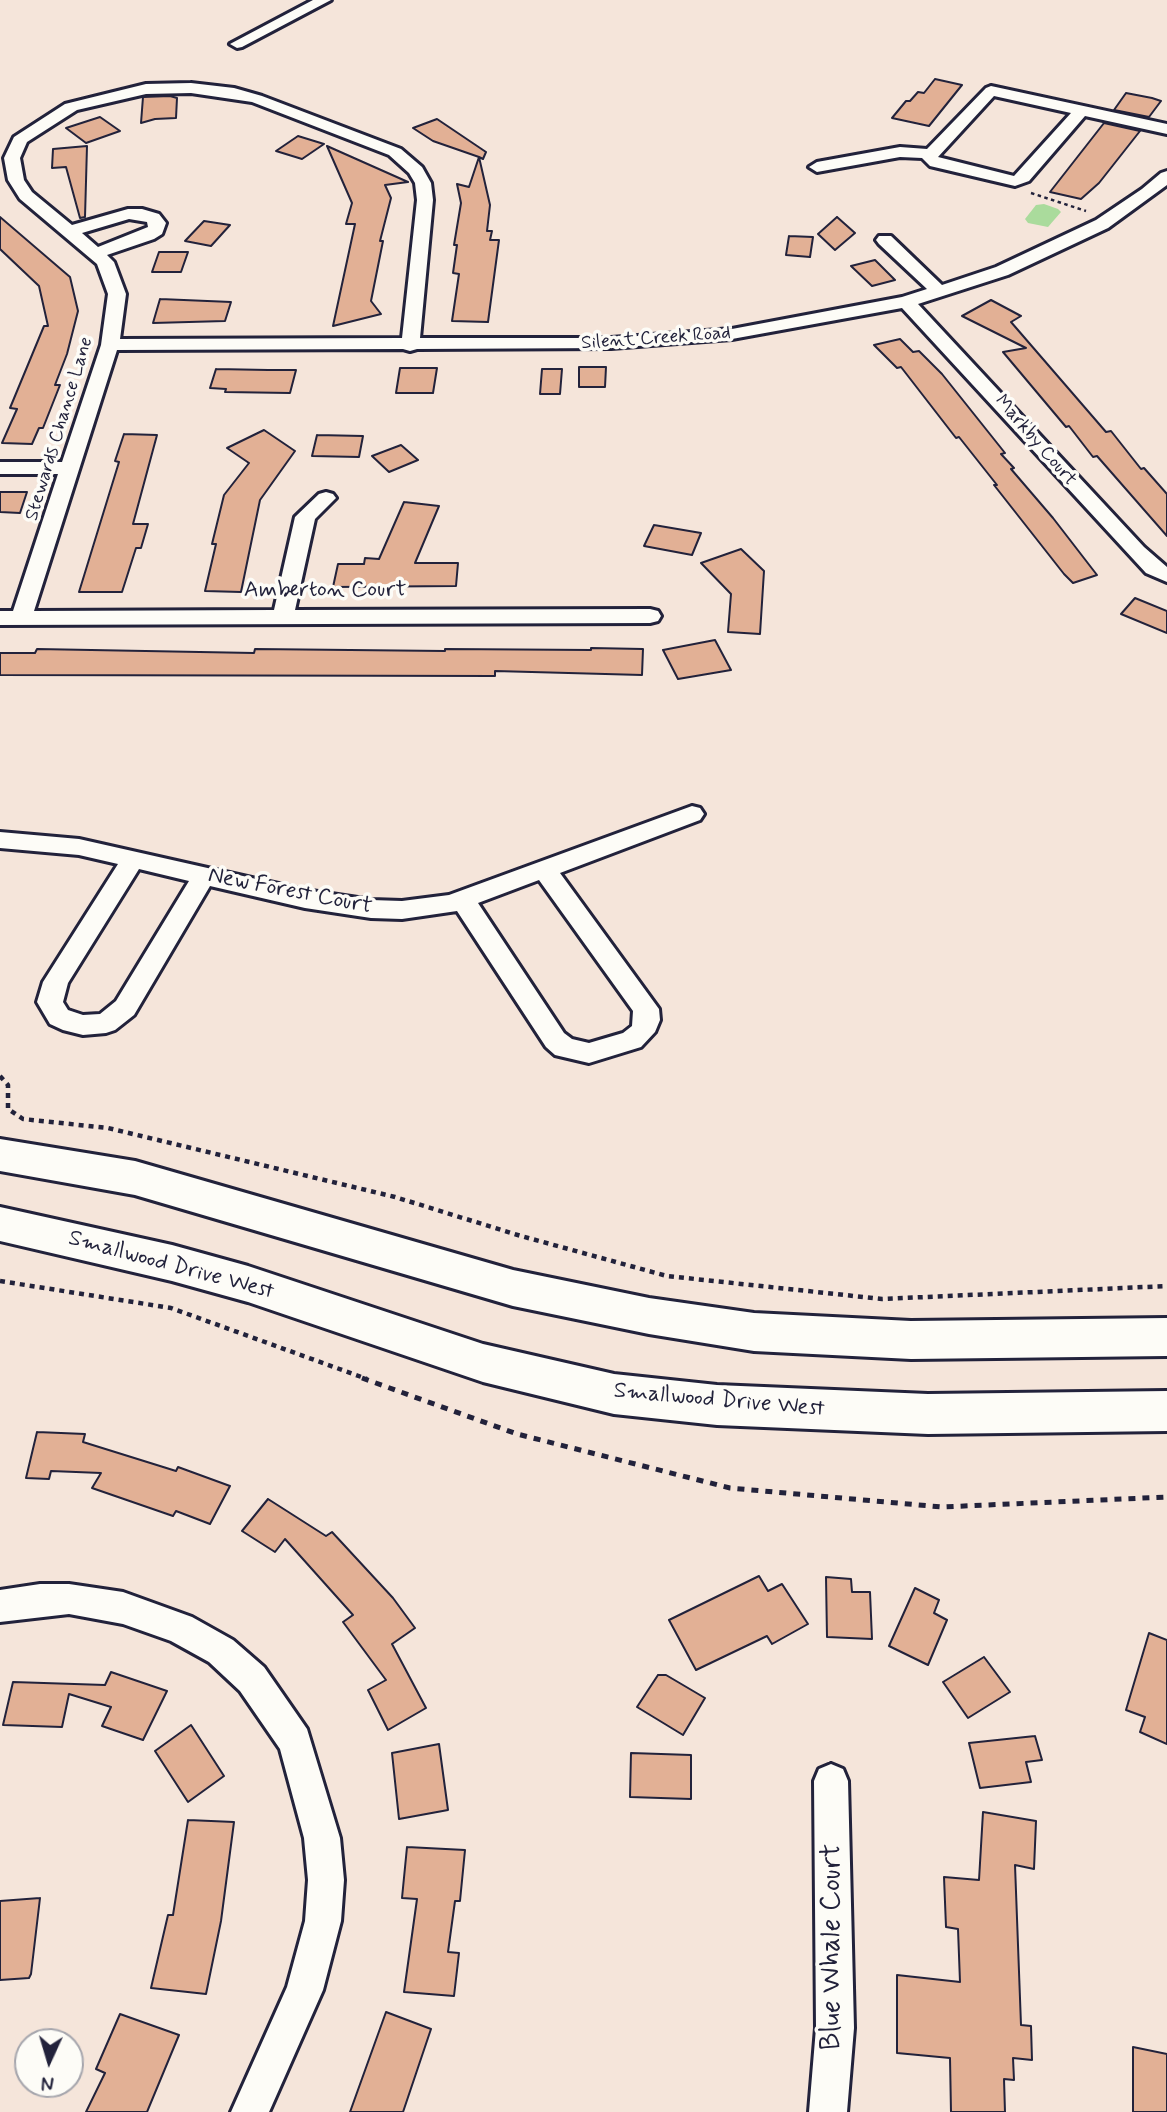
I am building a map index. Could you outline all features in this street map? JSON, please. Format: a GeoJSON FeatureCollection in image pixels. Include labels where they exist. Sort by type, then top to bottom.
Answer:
{"type":"FeatureCollection","features":[{"type":"Feature","properties":{"kind":"street"},"geometry":{"type":"LineString","coordinates":[[237,44],[324,0]]}},
{"type":"Feature","properties":{"kind":"street","name":"Stewards Chance Lane"},"geometry":{"type":"LineString","coordinates":[[11,618],[71,468],[110,345],[117,294],[105,262],[26,195],[16,180],[12,158],[20,140],[34,129],[71,107],[146,89],[214,90],[257,99],[396,152],[416,170],[423,183],[425,200],[410,346]]}},
{"type":"Feature","properties":{"kind":"street"},"geometry":{"type":"LineString","coordinates":[[930,154],[991,90],[1167,129]]}},
{"type":"Feature","properties":{"kind":"street"},"geometry":{"type":"LineString","coordinates":[[930,154],[930,159],[936,163],[1015,181],[1026,175],[1081,110]]}},
{"type":"Feature","properties":{"kind":"street"},"geometry":{"type":"LineString","coordinates":[[817,167],[900,152],[930,154]]}},
{"type":"Feature","properties":{"kind":"street","name":"Silent Creek Road"},"geometry":{"type":"LineString","coordinates":[[110,345],[561,345],[671,340],[811,321],[906,302],[1044,254],[1110,219],[1149,193],[1167,176]]}},
{"type":"Feature","properties":{"kind":"street"},"geometry":{"type":"LineString","coordinates":[[1149,193],[1167,200]]}},
{"type":"Feature","properties":{"kind":"street"},"geometry":{"type":"LineString","coordinates":[[68,232],[128,214],[153,218],[158,223],[156,230],[148,235],[97,253]]}},
{"type":"Feature","properties":{"kind":"street"},"geometry":{"type":"LineString","coordinates":[[885,240],[940,292]]}},
{"type":"Feature","properties":{"kind":"street","name":"Markby Court"},"geometry":{"type":"LineString","coordinates":[[906,302],[997,397],[1120,534],[1153,568],[1167,576]]}},
{"type":"Feature","properties":{"kind":"street"},"geometry":{"type":"LineString","coordinates":[[0,468],[71,468]]}},
{"type":"Feature","properties":{"kind":"street"},"geometry":{"type":"LineString","coordinates":[[283,617],[305,517],[326,498]]}},
{"type":"Feature","properties":{"kind":"street","name":"Amberton Court"},"geometry":{"type":"LineString","coordinates":[[11,618],[650,617]]}},
{"type":"Feature","properties":{"kind":"street","name":"New Forest Court"},"geometry":{"type":"LineString","coordinates":[[0,840],[79,847],[305,899],[371,909],[430,908],[463,900],[692,814]]}},
{"type":"Feature","properties":{"kind":"street"},"geometry":{"type":"LineString","coordinates":[[134,858],[56,982],[50,1002],[59,1017],[72,1023],[106,1023],[125,1008],[204,876]]}},
{"type":"Feature","properties":{"kind":"street"},"geometry":{"type":"LineString","coordinates":[[463,900],[555,1040],[564,1048],[589,1054],[632,1040],[642,1032],[647,1020],[646,1009],[545,870]]}},
{"type":"Feature","properties":{"kind":"street"},"geometry":{"type":"LineString","coordinates":[[0,1155],[135,1178],[513,1288],[649,1315],[754,1332],[911,1340],[1167,1337]]}},
{"type":"Feature","properties":{"kind":"street","name":"Smallwood Drive West"},"geometry":{"type":"LineString","coordinates":[[0,1224],[184,1266],[248,1284],[483,1363],[614,1394],[717,1405],[928,1414],[1167,1411]]}},
{"type":"Feature","properties":{"kind":"street"},"geometry":{"type":"LineString","coordinates":[[0,1606],[69,1599],[123,1608],[180,1628],[221,1651],[252,1679],[295,1741],[322,1838],[326,1880],[323,1921],[305,1990],[250,2112]]}},
{"type":"Feature","properties":{"kind":"street","name":"Blue Whale Court"},"geometry":{"type":"LineString","coordinates":[[828,2112],[835,2028],[831,1781]]}},
{"type":"Feature","properties":{"kind":"path"},"geometry":{"type":"LineString","coordinates":[[1028,192],[1110,219]]}},
{"type":"Feature","properties":{"kind":"path"},"geometry":{"type":"LineString","coordinates":[[0,1076],[8,1085],[8,1109],[23,1119],[108,1128],[396,1197],[521,1236],[667,1276],[882,1299],[1167,1286]]}},
{"type":"Feature","properties":{"kind":"path"},"geometry":{"type":"LineString","coordinates":[[0,1281],[171,1308],[517,1434],[730,1488],[942,1507],[1167,1497]]}},
{"type":"Feature","properties":{"kind":"green space"},"geometry":{"type":"Polygon","coordinates":[[[1044,204],[1061,212],[1048,227],[1028,223],[1025,219],[1036,205],[1044,204]]]}},
{"type":"Feature","properties":{"kind":"building"},"geometry":{"type":"Polygon","coordinates":[[[935,79],[962,85],[929,126],[892,118],[906,101],[910,101],[918,92],[924,93],[935,79]]]}},
{"type":"Feature","properties":{"kind":"building"},"geometry":{"type":"Polygon","coordinates":[[[1126,93],[1161,101],[1149,117],[1114,110],[1126,93]]]}},
{"type":"Feature","properties":{"kind":"building"},"geometry":{"type":"Polygon","coordinates":[[[143,97],[177,98],[176,118],[141,123],[143,97]]]}},
{"type":"Feature","properties":{"kind":"building"},"geometry":{"type":"Polygon","coordinates":[[[100,117],[120,131],[86,143],[66,128],[100,117]]]}},
{"type":"Feature","properties":{"kind":"building"},"geometry":{"type":"Polygon","coordinates":[[[437,119],[486,152],[483,159],[433,141],[413,128],[437,119]]]}},
{"type":"Feature","properties":{"kind":"building"},"geometry":{"type":"Polygon","coordinates":[[[1104,123],[1140,131],[1099,183],[1081,199],[1050,192],[1104,123]]]}},
{"type":"Feature","properties":{"kind":"building"},"geometry":{"type":"Polygon","coordinates":[[[298,136],[324,144],[302,159],[276,151],[298,136]]]}},
{"type":"Feature","properties":{"kind":"building"},"geometry":{"type":"Polygon","coordinates":[[[87,146],[85,217],[80,218],[66,167],[52,168],[53,149],[87,146]]]}},
{"type":"Feature","properties":{"kind":"building"},"geometry":{"type":"Polygon","coordinates":[[[327,146],[408,182],[385,185],[391,198],[380,241],[383,241],[371,301],[381,314],[333,326],[355,224],[346,224],[352,203],[327,146]]]}},
{"type":"Feature","properties":{"kind":"building"},"geometry":{"type":"Polygon","coordinates":[[[479,157],[490,205],[487,231],[492,231],[490,240],[499,240],[488,322],[452,321],[459,274],[453,273],[457,245],[454,245],[461,203],[457,184],[469,187],[479,157]]]}},
{"type":"Feature","properties":{"kind":"building"},"geometry":{"type":"Polygon","coordinates":[[[0,217],[70,277],[78,311],[67,354],[55,385],[60,385],[43,428],[39,428],[32,444],[2,443],[17,409],[10,408],[44,326],[48,326],[39,286],[0,249],[0,217]]]}},
{"type":"Feature","properties":{"kind":"building"},"geometry":{"type":"Polygon","coordinates":[[[837,217],[855,233],[835,250],[818,234],[837,217]]]}},
{"type":"Feature","properties":{"kind":"building"},"geometry":{"type":"Polygon","coordinates":[[[204,221],[230,225],[211,246],[185,241],[204,221]]]}},
{"type":"Feature","properties":{"kind":"building"},"geometry":{"type":"Polygon","coordinates":[[[789,236],[813,237],[810,257],[786,255],[789,236]]]}},
{"type":"Feature","properties":{"kind":"building"},"geometry":{"type":"Polygon","coordinates":[[[159,252],[188,252],[181,272],[152,272],[159,252]]]}},
{"type":"Feature","properties":{"kind":"building"},"geometry":{"type":"Polygon","coordinates":[[[875,260],[895,280],[872,286],[851,266],[875,260]]]}},
{"type":"Feature","properties":{"kind":"building"},"geometry":{"type":"Polygon","coordinates":[[[160,299],[231,302],[225,321],[153,323],[160,299]]]}},
{"type":"Feature","properties":{"kind":"building"},"geometry":{"type":"Polygon","coordinates":[[[991,300],[1021,316],[1011,322],[1106,432],[1111,431],[1141,469],[1144,468],[1167,494],[1167,536],[1097,456],[1093,457],[1069,426],[1066,427],[1003,352],[1026,348],[962,316],[991,300]]]}},
{"type":"Feature","properties":{"kind":"building"},"geometry":{"type":"Polygon","coordinates":[[[900,339],[913,352],[919,351],[942,374],[1005,453],[1001,454],[1014,468],[1011,469],[1097,575],[1073,583],[1064,574],[994,485],[997,485],[959,437],[956,438],[901,367],[897,368],[874,345],[900,339]]]}},
{"type":"Feature","properties":{"kind":"building"},"geometry":{"type":"Polygon","coordinates":[[[579,367],[606,367],[605,387],[579,387],[579,367]]]}},
{"type":"Feature","properties":{"kind":"building"},"geometry":{"type":"Polygon","coordinates":[[[400,368],[437,368],[433,393],[396,393],[400,368]]]}},
{"type":"Feature","properties":{"kind":"building"},"geometry":{"type":"Polygon","coordinates":[[[216,369],[296,370],[290,393],[225,392],[226,389],[210,388],[216,369]]]}},
{"type":"Feature","properties":{"kind":"building"},"geometry":{"type":"Polygon","coordinates":[[[542,369],[562,369],[560,394],[540,394],[542,369]]]}},
{"type":"Feature","properties":{"kind":"building"},"geometry":{"type":"Polygon","coordinates":[[[264,430],[295,451],[260,500],[241,592],[205,591],[216,544],[212,544],[224,495],[249,463],[227,448],[264,430]]]}},
{"type":"Feature","properties":{"kind":"building"},"geometry":{"type":"Polygon","coordinates":[[[124,434],[157,435],[133,524],[148,524],[141,548],[136,548],[122,592],[79,592],[119,462],[115,461],[124,434]]]}},
{"type":"Feature","properties":{"kind":"building"},"geometry":{"type":"Polygon","coordinates":[[[317,435],[363,436],[359,457],[312,456],[317,435]]]}},
{"type":"Feature","properties":{"kind":"building"},"geometry":{"type":"Polygon","coordinates":[[[401,445],[418,460],[389,472],[372,456],[401,445]]]}},
{"type":"Feature","properties":{"kind":"building"},"geometry":{"type":"Polygon","coordinates":[[[0,492],[27,492],[20,513],[0,512],[0,492]]]}},
{"type":"Feature","properties":{"kind":"building"},"geometry":{"type":"Polygon","coordinates":[[[404,502],[439,506],[415,563],[458,563],[456,586],[333,587],[338,564],[364,564],[365,558],[379,559],[404,502]]]}},
{"type":"Feature","properties":{"kind":"building"},"geometry":{"type":"Polygon","coordinates":[[[654,525],[701,533],[692,555],[644,546],[654,525]]]}},
{"type":"Feature","properties":{"kind":"building"},"geometry":{"type":"Polygon","coordinates":[[[741,549],[764,571],[760,634],[728,632],[731,594],[701,563],[741,549]]]}},
{"type":"Feature","properties":{"kind":"building"},"geometry":{"type":"Polygon","coordinates":[[[1135,598],[1167,611],[1167,633],[1121,614],[1135,598]]]}},
{"type":"Feature","properties":{"kind":"building"},"geometry":{"type":"Polygon","coordinates":[[[715,640],[731,670],[678,679],[663,650],[715,640]]]}},
{"type":"Feature","properties":{"kind":"building"},"geometry":{"type":"Polygon","coordinates":[[[37,649],[254,653],[255,649],[445,651],[643,649],[642,675],[495,671],[495,676],[0,675],[0,653],[35,653],[37,649]]]}},
{"type":"Feature","properties":{"kind":"building"},"geometry":{"type":"Polygon","coordinates":[[[37,1432],[85,1434],[83,1442],[176,1471],[178,1467],[230,1486],[210,1524],[176,1511],[173,1516],[92,1488],[101,1473],[51,1471],[49,1479],[26,1478],[37,1432]]]}},
{"type":"Feature","properties":{"kind":"building"},"geometry":{"type":"Polygon","coordinates":[[[268,1499],[326,1536],[332,1532],[393,1598],[415,1628],[392,1644],[426,1708],[388,1730],[368,1690],[386,1680],[343,1622],[353,1615],[285,1539],[275,1552],[242,1531],[268,1499]]]}},
{"type":"Feature","properties":{"kind":"building"},"geometry":{"type":"Polygon","coordinates":[[[759,1576],[768,1591],[782,1584],[808,1624],[772,1644],[767,1636],[696,1670],[669,1620],[759,1576]]]}},
{"type":"Feature","properties":{"kind":"building"},"geometry":{"type":"Polygon","coordinates":[[[826,1577],[851,1579],[852,1592],[870,1592],[872,1639],[827,1637],[826,1577]]]}},
{"type":"Feature","properties":{"kind":"building"},"geometry":{"type":"Polygon","coordinates":[[[915,1588],[939,1600],[934,1613],[947,1620],[928,1665],[889,1646],[915,1588]]]}},
{"type":"Feature","properties":{"kind":"building"},"geometry":{"type":"Polygon","coordinates":[[[1149,1633],[1167,1640],[1167,1744],[1140,1732],[1145,1717],[1126,1710],[1149,1633]]]}},
{"type":"Feature","properties":{"kind":"building"},"geometry":{"type":"Polygon","coordinates":[[[984,1657],[1010,1692],[968,1718],[943,1682],[984,1657]]]}},
{"type":"Feature","properties":{"kind":"building"},"geometry":{"type":"Polygon","coordinates":[[[111,1672],[167,1691],[143,1740],[102,1726],[111,1707],[69,1694],[62,1727],[3,1725],[13,1682],[105,1685],[111,1672]]]}},
{"type":"Feature","properties":{"kind":"building"},"geometry":{"type":"Polygon","coordinates":[[[658,1675],[666,1675],[705,1698],[683,1735],[637,1707],[658,1675]]]}},
{"type":"Feature","properties":{"kind":"building"},"geometry":{"type":"Polygon","coordinates":[[[191,1725],[224,1776],[188,1802],[155,1751],[191,1725]]]}},
{"type":"Feature","properties":{"kind":"building"},"geometry":{"type":"Polygon","coordinates":[[[1035,1736],[1042,1760],[1026,1762],[1031,1782],[980,1788],[969,1743],[1035,1736]]]}},
{"type":"Feature","properties":{"kind":"building"},"geometry":{"type":"Polygon","coordinates":[[[439,1744],[448,1810],[399,1819],[392,1753],[439,1744]]]}},
{"type":"Feature","properties":{"kind":"building"},"geometry":{"type":"Polygon","coordinates":[[[631,1753],[691,1755],[691,1799],[630,1797],[631,1753]]]}},
{"type":"Feature","properties":{"kind":"building"},"geometry":{"type":"Polygon","coordinates":[[[983,1812],[1036,1821],[1034,1869],[1015,1865],[1021,2025],[1031,2026],[1032,2060],[1013,2058],[1014,2080],[1004,2079],[1005,2112],[951,2112],[950,2058],[897,2053],[897,1975],[960,1982],[958,1929],[946,1927],[944,1877],[979,1880],[983,1812]]]}},
{"type":"Feature","properties":{"kind":"building"},"geometry":{"type":"Polygon","coordinates":[[[188,1820],[234,1822],[221,1921],[206,1994],[151,1988],[168,1915],[173,1915],[188,1820]]]}},
{"type":"Feature","properties":{"kind":"building"},"geometry":{"type":"Polygon","coordinates":[[[407,1847],[465,1850],[460,1901],[455,1901],[448,1952],[459,1953],[454,1996],[404,1992],[417,1899],[402,1898],[407,1847]]]}},
{"type":"Feature","properties":{"kind":"building"},"geometry":{"type":"Polygon","coordinates":[[[40,1898],[31,1974],[29,1978],[0,1980],[0,1901],[40,1898]]]}},
{"type":"Feature","properties":{"kind":"building"},"geometry":{"type":"Polygon","coordinates":[[[386,2012],[431,2029],[403,2112],[350,2112],[386,2012]]]}},
{"type":"Feature","properties":{"kind":"building"},"geometry":{"type":"Polygon","coordinates":[[[120,2014],[179,2035],[147,2112],[86,2112],[105,2073],[96,2069],[120,2014]]]}},
{"type":"Feature","properties":{"kind":"building"},"geometry":{"type":"Polygon","coordinates":[[[1133,2047],[1167,2054],[1167,2112],[1133,2112],[1133,2047]]]}}]}
